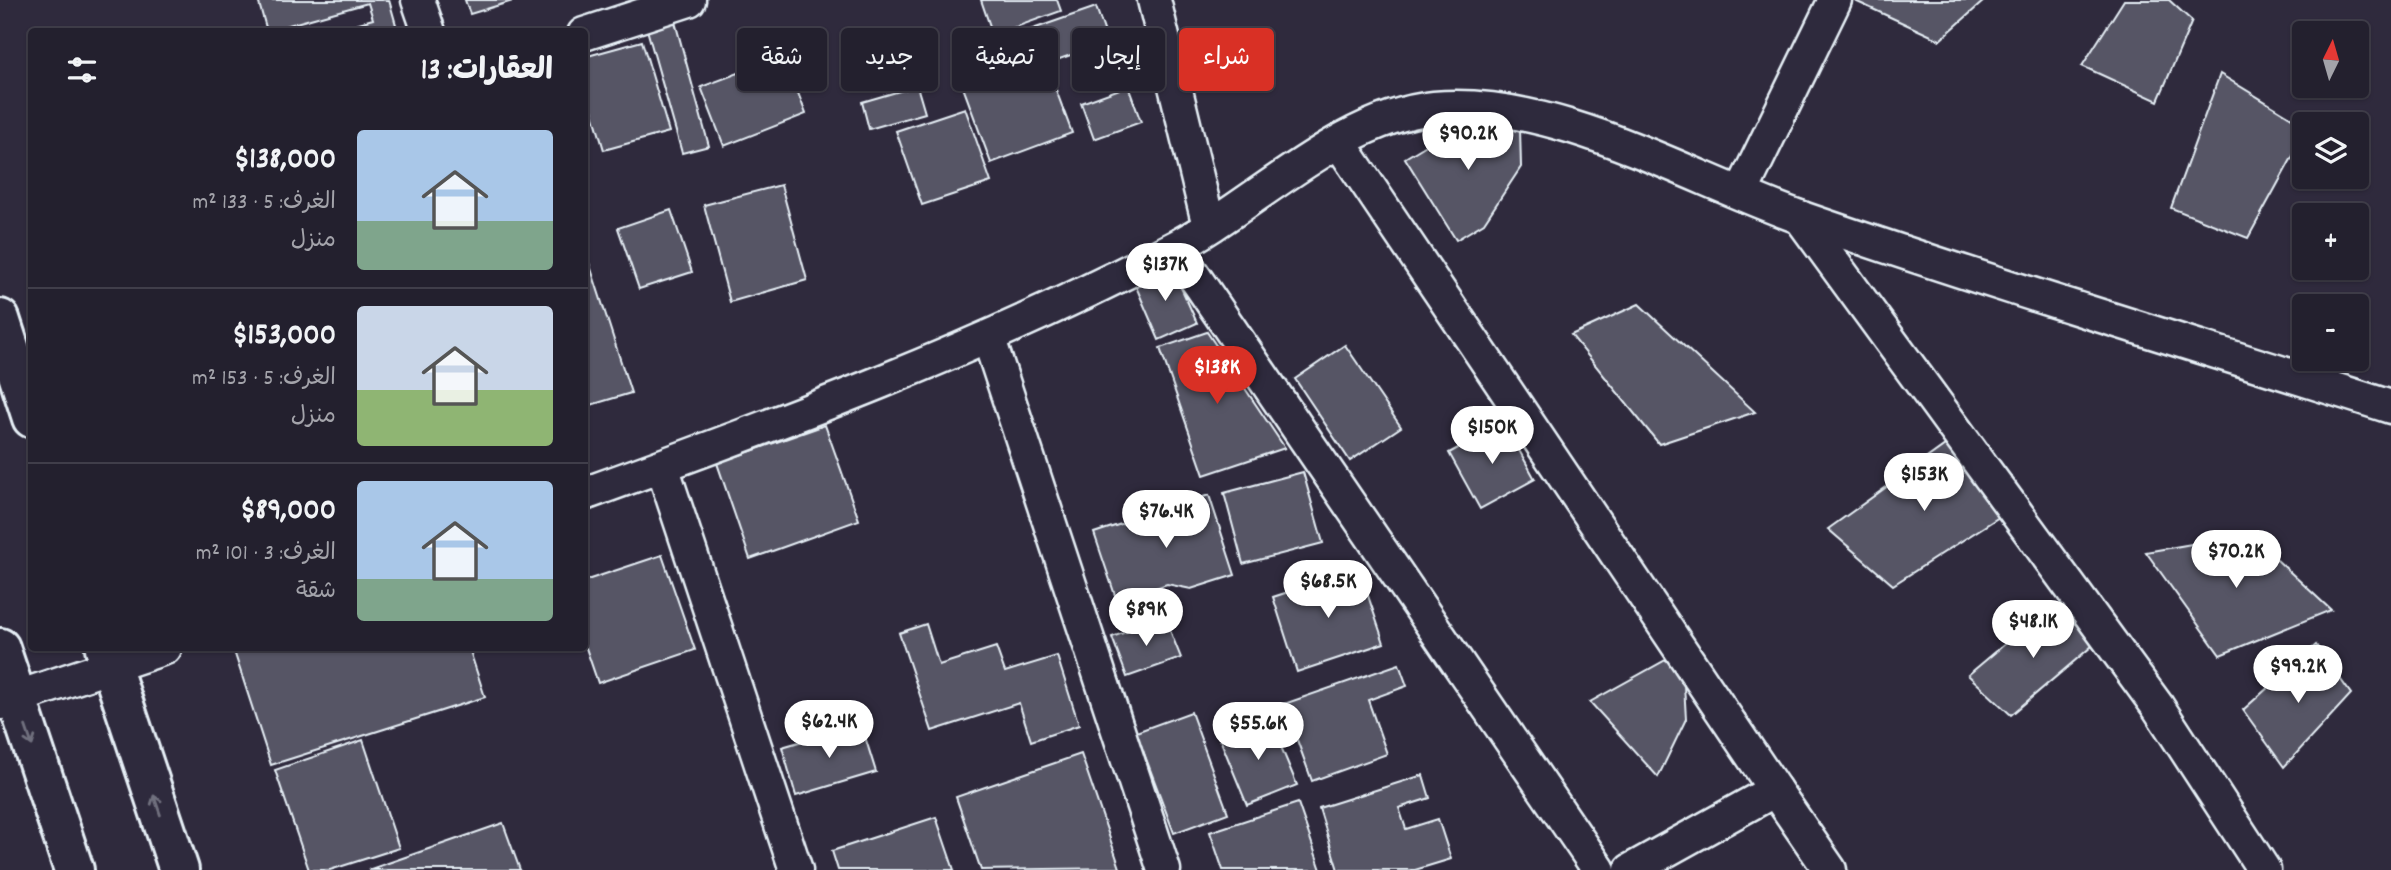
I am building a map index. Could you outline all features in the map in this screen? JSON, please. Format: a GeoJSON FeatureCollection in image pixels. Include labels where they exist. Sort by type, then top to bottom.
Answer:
{"type":"FeatureCollection","features":[{"type":"Feature","properties":{"kind":"main road"},"geometry":{"type":"LineString","coordinates":[[0,319],[28,406]]}},
{"type":"Feature","properties":{"kind":"main road"},"geometry":{"type":"LineString","coordinates":[[0,648],[8,701],[74,870]]}},
{"type":"Feature","properties":{"kind":"main road"},"geometry":{"type":"LineString","coordinates":[[108,657],[179,870]]}},
{"type":"Feature","properties":{"kind":"street"},"geometry":{"type":"LineString","coordinates":[[418,0],[428,28]]}},
{"type":"Feature","properties":{"kind":"street"},"geometry":{"type":"LineString","coordinates":[[588,33],[689,0]]}},
{"type":"Feature","properties":{"kind":"street"},"geometry":{"type":"LineString","coordinates":[[1154,0],[1209,226]]}},
{"type":"Feature","properties":{"kind":"street"},"geometry":{"type":"LineString","coordinates":[[1741,193],[1835,0]]}},
{"type":"Feature","properties":{"kind":"street"},"geometry":{"type":"LineString","coordinates":[[588,493],[989,339],[1175,248],[1339,142],[1371,125],[1411,113],[1443,108],[1503,110],[1581,131],[1800,218],[2391,407]]}},
{"type":"Feature","properties":{"kind":"street"},"geometry":{"type":"LineString","coordinates":[[1339,142],[1830,870]]}},
{"type":"Feature","properties":{"kind":"street"},"geometry":{"type":"LineString","coordinates":[[1800,218],[2158,707],[2264,870]]}},
{"type":"Feature","properties":{"kind":"street"},"geometry":{"type":"LineString","coordinates":[[1175,248],[1599,870]]}},
{"type":"Feature","properties":{"kind":"street"},"geometry":{"type":"LineString","coordinates":[[989,339],[1164,870]]}},
{"type":"Feature","properties":{"kind":"street"},"geometry":{"type":"LineString","coordinates":[[662,466],[796,870]]}},
{"type":"Feature","properties":{"kind":"street"},"geometry":{"type":"LineString","coordinates":[[8,701],[108,657],[145,651]]}},
{"type":"Feature","properties":{"kind":"street"},"geometry":{"type":"LineString","coordinates":[[1631,870],[1775,790]]}},
{"type":"Feature","properties":{"kind":"building"},"geometry":{"type":"Polygon","coordinates":[[[258,0],[389,0],[397,28],[341,28],[373,19],[368,3],[278,28],[266,28],[258,0]]]}},
{"type":"Feature","properties":{"kind":"building"},"geometry":{"type":"Polygon","coordinates":[[[465,0],[516,0],[470,14],[465,0]]]}},
{"type":"Feature","properties":{"kind":"building"},"geometry":{"type":"Polygon","coordinates":[[[981,0],[1057,0],[1061,11],[1013,28],[991,28],[981,0]]]}},
{"type":"Feature","properties":{"kind":"building"},"geometry":{"type":"Polygon","coordinates":[[[1853,0],[1985,0],[1940,40],[1853,0]]]}},
{"type":"Feature","properties":{"kind":"building"},"geometry":{"type":"Polygon","coordinates":[[[2124,0],[2169,0],[2192,21],[2158,101],[2082,66],[2124,0]]]}},
{"type":"Feature","properties":{"kind":"building"},"geometry":{"type":"Polygon","coordinates":[[[1096,7],[1103,28],[1072,28],[1072,55],[1058,60],[1058,28],[1036,28],[1096,7]]]}},
{"type":"Feature","properties":{"kind":"building"},"geometry":{"type":"Polygon","coordinates":[[[674,18],[709,146],[682,153],[646,26],[674,18]]]}},
{"type":"Feature","properties":{"kind":"building"},"geometry":{"type":"Polygon","coordinates":[[[642,41],[669,132],[604,150],[588,96],[588,56],[642,41]]]}},
{"type":"Feature","properties":{"kind":"building"},"geometry":{"type":"Polygon","coordinates":[[[737,74],[737,91],[797,91],[806,114],[724,146],[701,87],[737,74]]]}},
{"type":"Feature","properties":{"kind":"building"},"geometry":{"type":"Polygon","coordinates":[[[2220,74],[2292,118],[2292,158],[2248,238],[2171,208],[2220,74]]]}},
{"type":"Feature","properties":{"kind":"building"},"geometry":{"type":"Polygon","coordinates":[[[900,91],[918,91],[925,113],[869,129],[862,102],[900,91]]]}},
{"type":"Feature","properties":{"kind":"building"},"geometry":{"type":"Polygon","coordinates":[[[964,91],[1056,91],[1072,133],[991,163],[964,91]]]}},
{"type":"Feature","properties":{"kind":"building"},"geometry":{"type":"Polygon","coordinates":[[[1114,91],[1130,91],[1141,122],[1094,139],[1081,103],[1114,91]]]}},
{"type":"Feature","properties":{"kind":"building"},"geometry":{"type":"Polygon","coordinates":[[[965,108],[991,182],[922,205],[896,131],[965,108]]]}},
{"type":"Feature","properties":{"kind":"building"},"geometry":{"type":"Polygon","coordinates":[[[1471,118],[1520,129],[1521,167],[1484,223],[1456,240],[1405,158],[1471,118]]]}},
{"type":"Feature","properties":{"kind":"building"},"geometry":{"type":"Polygon","coordinates":[[[781,185],[807,280],[730,302],[704,205],[781,185]]]}},
{"type":"Feature","properties":{"kind":"building"},"geometry":{"type":"Polygon","coordinates":[[[671,210],[692,272],[639,289],[618,228],[671,210]]]}},
{"type":"Feature","properties":{"kind":"building"},"geometry":{"type":"Polygon","coordinates":[[[588,259],[631,393],[588,406],[588,259]]]}},
{"type":"Feature","properties":{"kind":"building"},"geometry":{"type":"Polygon","coordinates":[[[1171,265],[1197,323],[1159,340],[1134,282],[1171,265]]]}},
{"type":"Feature","properties":{"kind":"building"},"geometry":{"type":"Polygon","coordinates":[[[1639,304],[1755,412],[1659,444],[1571,335],[1639,304]]]}},
{"type":"Feature","properties":{"kind":"building"},"geometry":{"type":"Polygon","coordinates":[[[1207,332],[1285,448],[1204,475],[1160,348],[1207,332]]]}},
{"type":"Feature","properties":{"kind":"building"},"geometry":{"type":"Polygon","coordinates":[[[1345,345],[1401,427],[1350,461],[1295,379],[1345,345]]]}},
{"type":"Feature","properties":{"kind":"building"},"geometry":{"type":"Polygon","coordinates":[[[1504,423],[1535,479],[1480,509],[1449,453],[1504,423]]]}},
{"type":"Feature","properties":{"kind":"building"},"geometry":{"type":"Polygon","coordinates":[[[825,425],[859,520],[750,559],[717,463],[825,425]]]}},
{"type":"Feature","properties":{"kind":"building"},"geometry":{"type":"Polygon","coordinates":[[[1959,435],[2013,508],[1893,585],[1828,529],[1959,435]]]}},
{"type":"Feature","properties":{"kind":"building"},"geometry":{"type":"Polygon","coordinates":[[[1303,472],[1323,543],[1243,564],[1224,493],[1303,472]]]}},
{"type":"Feature","properties":{"kind":"building"},"geometry":{"type":"Polygon","coordinates":[[[1209,495],[1235,575],[1191,589],[1167,584],[1117,601],[1094,533],[1209,495]]]}},
{"type":"Feature","properties":{"kind":"building"},"geometry":{"type":"Polygon","coordinates":[[[2249,534],[2331,610],[2220,655],[2146,552],[2249,534]]]}},
{"type":"Feature","properties":{"kind":"building"},"geometry":{"type":"Polygon","coordinates":[[[662,555],[695,650],[598,683],[587,651],[588,580],[662,555]]]}},
{"type":"Feature","properties":{"kind":"building"},"geometry":{"type":"Polygon","coordinates":[[[1359,569],[1384,643],[1297,672],[1273,597],[1359,569]]]}},
{"type":"Feature","properties":{"kind":"building"},"geometry":{"type":"Polygon","coordinates":[[[2043,612],[2105,635],[2011,715],[1968,675],[2043,612]]]}},
{"type":"Feature","properties":{"kind":"building"},"geometry":{"type":"Polygon","coordinates":[[[1165,618],[1181,658],[1127,677],[1112,637],[1165,618]]]}},
{"type":"Feature","properties":{"kind":"building"},"geometry":{"type":"Polygon","coordinates":[[[926,624],[939,665],[996,647],[1005,672],[1057,656],[1079,725],[1031,741],[1019,703],[932,731],[899,633],[926,624]]]}},
{"type":"Feature","properties":{"kind":"building"},"geometry":{"type":"Polygon","coordinates":[[[2316,645],[2351,694],[2284,767],[2243,710],[2316,645]]]}},
{"type":"Feature","properties":{"kind":"building"},"geometry":{"type":"Polygon","coordinates":[[[234,651],[470,651],[485,697],[271,765],[234,651]]]}},
{"type":"Feature","properties":{"kind":"building"},"geometry":{"type":"Polygon","coordinates":[[[1682,651],[1686,719],[1658,777],[1590,702],[1682,651]]]}},
{"type":"Feature","properties":{"kind":"building"},"geometry":{"type":"Polygon","coordinates":[[[1399,664],[1407,686],[1368,700],[1387,754],[1312,781],[1284,704],[1399,664]]]}},
{"type":"Feature","properties":{"kind":"building"},"geometry":{"type":"Polygon","coordinates":[[[1191,712],[1228,813],[1174,833],[1136,732],[1191,712]]]}},
{"type":"Feature","properties":{"kind":"building"},"geometry":{"type":"Polygon","coordinates":[[[1269,718],[1297,785],[1247,805],[1220,739],[1269,718]]]}},
{"type":"Feature","properties":{"kind":"building"},"geometry":{"type":"Polygon","coordinates":[[[861,724],[876,772],[796,796],[782,747],[861,724]]]}},
{"type":"Feature","properties":{"kind":"building"},"geometry":{"type":"Polygon","coordinates":[[[363,740],[399,848],[330,870],[309,870],[275,770],[363,740]]]}},
{"type":"Feature","properties":{"kind":"building"},"geometry":{"type":"Polygon","coordinates":[[[1081,754],[1120,868],[981,870],[956,797],[1081,754]]]}},
{"type":"Feature","properties":{"kind":"building"},"geometry":{"type":"Polygon","coordinates":[[[1423,775],[1430,798],[1399,808],[1406,829],[1438,819],[1451,859],[1415,870],[1338,870],[1319,808],[1423,775]]]}},
{"type":"Feature","properties":{"kind":"building"},"geometry":{"type":"Polygon","coordinates":[[[1298,803],[1321,870],[1223,870],[1210,832],[1298,803]]]}},
{"type":"Feature","properties":{"kind":"building"},"geometry":{"type":"Polygon","coordinates":[[[936,817],[954,870],[838,870],[832,851],[936,817]]]}},
{"type":"Feature","properties":{"kind":"building"},"geometry":{"type":"Polygon","coordinates":[[[503,823],[520,870],[368,870],[503,823]]]}}]}
